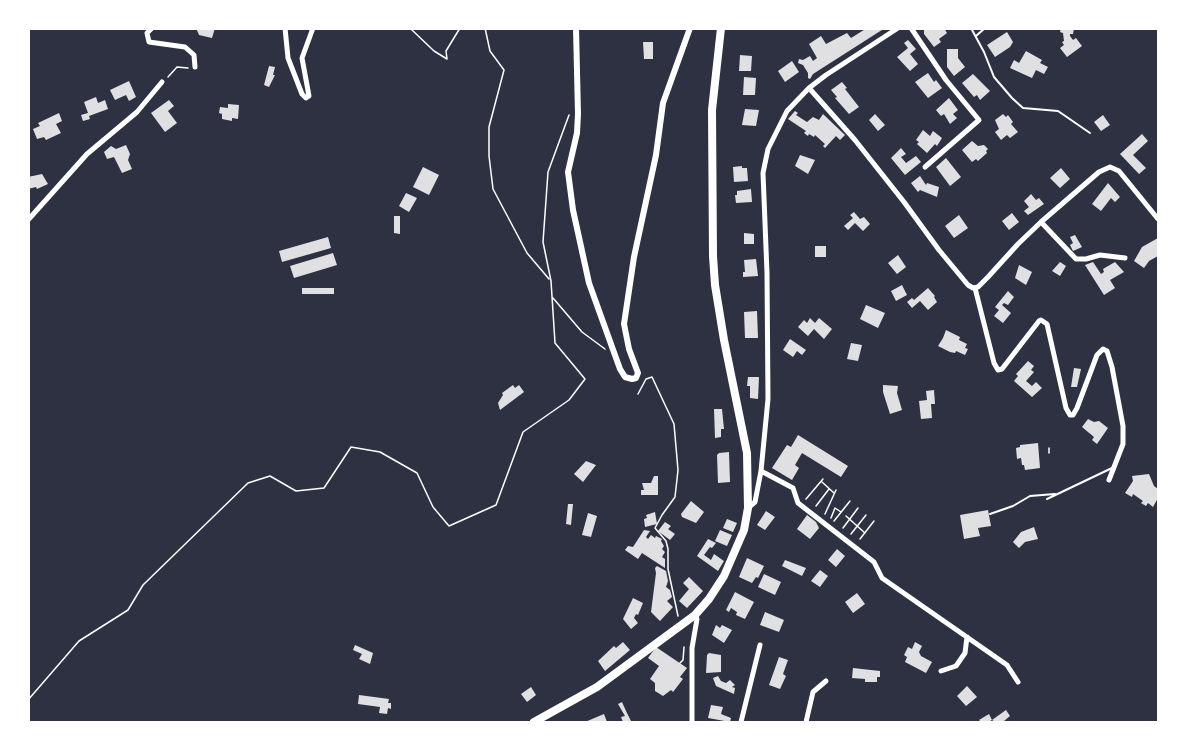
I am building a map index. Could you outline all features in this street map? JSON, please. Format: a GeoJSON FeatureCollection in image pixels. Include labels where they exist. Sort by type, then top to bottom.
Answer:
{"type":"FeatureCollection","features":[{"type":"Feature","properties":{"kind":"main road"},"geometry":{"type":"LineString","coordinates":[[534,723],[597,687],[695,615],[713,594],[741,540],[748,508],[747,453],[722,329],[713,256],[712,110],[721,28]]}},
{"type":"Feature","properties":{"kind":"street"},"geometry":{"type":"LineString","coordinates":[[152,28],[147,33],[149,42],[185,47],[194,56],[195,67]]}},
{"type":"Feature","properties":{"kind":"street"},"geometry":{"type":"LineString","coordinates":[[285,28],[288,58],[302,94],[306,98],[309,96],[302,58],[313,28]]}},
{"type":"Feature","properties":{"kind":"street"},"geometry":{"type":"LineString","coordinates":[[576,28],[577,133],[568,172],[573,210],[588,283],[622,373],[629,379],[636,378],[638,373],[628,349],[624,324],[634,257],[656,155],[663,103],[690,28]]}},
{"type":"Feature","properties":{"kind":"street"},"geometry":{"type":"LineString","coordinates":[[910,28],[946,80],[979,120],[925,167]]}},
{"type":"Feature","properties":{"kind":"street"},"geometry":{"type":"LineString","coordinates":[[748,508],[755,502],[761,471],[768,399],[763,173],[768,149],[778,126],[794,103],[809,88],[896,29]]}},
{"type":"Feature","properties":{"kind":"street"},"geometry":{"type":"LineString","coordinates":[[28,220],[87,154],[137,112],[162,82]]}},
{"type":"Feature","properties":{"kind":"street"},"geometry":{"type":"LineString","coordinates":[[809,88],[867,156],[968,285],[975,288]]}},
{"type":"Feature","properties":{"kind":"street"},"geometry":{"type":"LineString","coordinates":[[975,288],[1041,222],[1099,172],[1110,167],[1119,171],[1158,219]]}},
{"type":"Feature","properties":{"kind":"street"},"geometry":{"type":"LineString","coordinates":[[1041,222],[1076,259],[1100,255],[1125,258]]}},
{"type":"Feature","properties":{"kind":"street"},"geometry":{"type":"LineString","coordinates":[[975,288],[994,363],[998,370],[1002,369],[1039,321],[1047,324],[1066,408],[1070,415],[1073,415],[1077,408],[1097,355],[1103,349],[1107,351],[1123,426],[1123,444],[1109,480]]}},
{"type":"Feature","properties":{"kind":"street"},"geometry":{"type":"LineString","coordinates":[[761,471],[794,489],[798,503],[873,562],[882,578],[1007,665],[1018,682]]}},
{"type":"Feature","properties":{"kind":"street"},"geometry":{"type":"LineString","coordinates":[[692,723],[692,648],[697,619],[695,615]]}},
{"type":"Feature","properties":{"kind":"street"},"geometry":{"type":"LineString","coordinates":[[941,671],[956,666],[965,653],[967,637]]}},
{"type":"Feature","properties":{"kind":"street"},"geometry":{"type":"LineString","coordinates":[[741,723],[760,645]]}},
{"type":"Feature","properties":{"kind":"street"},"geometry":{"type":"LineString","coordinates":[[806,723],[813,692],[825,681]]}},
{"type":"Feature","properties":{"kind":"lane"},"geometry":{"type":"LineString","coordinates":[[971,28],[994,77],[1012,99],[1031,111],[1058,111],[1090,133]]}},
{"type":"Feature","properties":{"kind":"lane"},"geometry":{"type":"LineString","coordinates":[[976,36],[985,28]]}},
{"type":"Feature","properties":{"kind":"lane"},"geometry":{"type":"LineString","coordinates":[[1047,499],[1114,467]]}},
{"type":"Feature","properties":{"kind":"lane"},"geometry":{"type":"LineString","coordinates":[[990,514],[1013,506],[1030,496],[1055,494]]}},
{"type":"Feature","properties":{"kind":"path"},"geometry":{"type":"LineString","coordinates":[[413,28],[412,30],[434,51],[447,59],[446,51],[460,28]]}},
{"type":"Feature","properties":{"kind":"path"},"geometry":{"type":"LineString","coordinates":[[485,28],[490,51],[504,70],[489,128],[489,156],[493,189],[527,254],[551,282]]}},
{"type":"Feature","properties":{"kind":"path"},"geometry":{"type":"LineString","coordinates":[[162,82],[177,67],[195,67]]}},
{"type":"Feature","properties":{"kind":"path"},"geometry":{"type":"LineString","coordinates":[[28,700],[79,641],[128,610],[143,585],[248,483],[270,476],[296,491],[324,488],[351,447],[380,452],[417,473],[433,507],[449,526],[495,505],[523,432],[568,400],[585,379],[555,343],[551,282],[543,242],[548,172],[568,122]]}},
{"type":"Feature","properties":{"kind":"path"},"geometry":{"type":"LineString","coordinates":[[552,298],[582,332],[604,349],[614,351]]}},
{"type":"Feature","properties":{"kind":"path"},"geometry":{"type":"LineString","coordinates":[[638,394],[646,379],[652,377],[674,424],[678,470],[675,497],[655,528],[666,541],[668,569],[680,626]]}},
{"type":"Feature","properties":{"kind":"path"},"geometry":{"type":"LineString","coordinates":[[1049,448],[1049,453]]}},
{"type":"Feature","properties":{"kind":"path"},"geometry":{"type":"LineString","coordinates":[[806,500],[822,480],[836,492],[825,514]]}},
{"type":"Feature","properties":{"kind":"path"},"geometry":{"type":"LineString","coordinates":[[830,489],[815,507],[831,519],[835,508],[841,512]]}},
{"type":"Feature","properties":{"kind":"path"},"geometry":{"type":"LineString","coordinates":[[834,521],[850,501]]}},
{"type":"Feature","properties":{"kind":"path"},"geometry":{"type":"LineString","coordinates":[[846,531],[843,528],[858,508]]}},
{"type":"Feature","properties":{"kind":"path"},"geometry":{"type":"LineString","coordinates":[[851,534],[866,515]]}},
{"type":"Feature","properties":{"kind":"path"},"geometry":{"type":"LineString","coordinates":[[846,516],[866,532]]}},
{"type":"Feature","properties":{"kind":"path"},"geometry":{"type":"LineString","coordinates":[[860,539],[874,521]]}},
{"type":"Feature","properties":{"kind":"path"},"geometry":{"type":"LineString","coordinates":[[680,663],[683,660]]}},
{"type":"Feature","properties":{"kind":"building"},"geometry":{"type":"Polygon","coordinates":[[[196,28],[215,28],[212,38],[199,35],[196,28]]]}},
{"type":"Feature","properties":{"kind":"building"},"geometry":{"type":"Polygon","coordinates":[[[867,28],[885,28],[813,74],[810,79],[803,65],[798,63],[799,59],[803,60],[810,56],[813,61],[817,58],[809,44],[821,36],[826,44],[847,33],[851,38],[867,28]]]}},
{"type":"Feature","properties":{"kind":"building"},"geometry":{"type":"Polygon","coordinates":[[[924,28],[944,28],[947,33],[934,47],[924,34],[924,28]]]}},
{"type":"Feature","properties":{"kind":"building"},"geometry":{"type":"Polygon","coordinates":[[[1061,28],[1074,28],[1070,36],[1073,40],[1076,38],[1082,46],[1067,57],[1060,48],[1064,45],[1061,28]]]}},
{"type":"Feature","properties":{"kind":"building"},"geometry":{"type":"Polygon","coordinates":[[[1007,32],[1013,42],[1010,47],[995,57],[987,45],[1007,32]]]}},
{"type":"Feature","properties":{"kind":"building"},"geometry":{"type":"Polygon","coordinates":[[[908,40],[916,49],[910,54],[918,64],[910,71],[897,57],[908,48],[904,43],[908,40]]]}},
{"type":"Feature","properties":{"kind":"building"},"geometry":{"type":"Polygon","coordinates":[[[643,42],[653,42],[653,59],[644,59],[643,42]]]}},
{"type":"Feature","properties":{"kind":"building"},"geometry":{"type":"Polygon","coordinates":[[[947,49],[958,49],[958,58],[965,67],[954,76],[947,67],[947,49]]]}},
{"type":"Feature","properties":{"kind":"building"},"geometry":{"type":"Polygon","coordinates":[[[1026,51],[1042,60],[1040,63],[1048,67],[1044,74],[1036,70],[1032,78],[1010,68],[1014,60],[1019,63],[1026,51]]]}},
{"type":"Feature","properties":{"kind":"building"},"geometry":{"type":"Polygon","coordinates":[[[740,55],[752,56],[751,71],[739,71],[740,55]]]}},
{"type":"Feature","properties":{"kind":"building"},"geometry":{"type":"Polygon","coordinates":[[[792,61],[799,72],[785,82],[778,71],[792,61]]]}},
{"type":"Feature","properties":{"kind":"building"},"geometry":{"type":"Polygon","coordinates":[[[269,66],[275,67],[273,75],[275,75],[269,87],[264,85],[269,66]]]}},
{"type":"Feature","properties":{"kind":"building"},"geometry":{"type":"Polygon","coordinates":[[[928,73],[942,88],[928,98],[915,82],[928,73]]]}},
{"type":"Feature","properties":{"kind":"building"},"geometry":{"type":"Polygon","coordinates":[[[973,74],[990,91],[980,100],[977,95],[974,97],[962,83],[973,74]]]}},
{"type":"Feature","properties":{"kind":"building"},"geometry":{"type":"Polygon","coordinates":[[[744,77],[756,78],[755,95],[743,95],[744,77]]]}},
{"type":"Feature","properties":{"kind":"building"},"geometry":{"type":"Polygon","coordinates":[[[129,81],[136,97],[129,101],[126,95],[115,100],[110,90],[129,81]]]}},
{"type":"Feature","properties":{"kind":"building"},"geometry":{"type":"Polygon","coordinates":[[[842,82],[859,107],[849,114],[831,90],[842,82]]]}},
{"type":"Feature","properties":{"kind":"building"},"geometry":{"type":"Polygon","coordinates":[[[96,97],[98,103],[105,100],[108,109],[89,116],[90,119],[83,121],[81,115],[88,113],[84,102],[96,97]]]}},
{"type":"Feature","properties":{"kind":"building"},"geometry":{"type":"Polygon","coordinates":[[[949,98],[958,110],[953,114],[957,118],[950,124],[944,114],[941,116],[936,110],[949,98]]]}},
{"type":"Feature","properties":{"kind":"building"},"geometry":{"type":"Polygon","coordinates":[[[169,100],[174,106],[168,111],[177,123],[165,132],[151,113],[169,100]]]}},
{"type":"Feature","properties":{"kind":"building"},"geometry":{"type":"Polygon","coordinates":[[[228,104],[239,105],[238,119],[232,118],[232,121],[222,119],[222,114],[219,113],[220,107],[228,108],[228,104]]]}},
{"type":"Feature","properties":{"kind":"building"},"geometry":{"type":"Polygon","coordinates":[[[745,109],[759,110],[756,126],[742,125],[745,109]]]}},
{"type":"Feature","properties":{"kind":"building"},"geometry":{"type":"Polygon","coordinates":[[[795,111],[798,113],[796,115],[807,122],[813,117],[819,120],[823,114],[845,135],[840,140],[836,136],[825,148],[823,146],[825,144],[815,135],[814,137],[809,134],[808,136],[804,133],[806,131],[788,119],[795,111]]]}},
{"type":"Feature","properties":{"kind":"building"},"geometry":{"type":"Polygon","coordinates":[[[59,113],[62,121],[56,124],[61,133],[46,140],[44,137],[37,139],[33,129],[40,126],[38,123],[59,113]]]}},
{"type":"Feature","properties":{"kind":"building"},"geometry":{"type":"Polygon","coordinates":[[[875,114],[885,125],[878,131],[869,120],[875,114]]]}},
{"type":"Feature","properties":{"kind":"building"},"geometry":{"type":"Polygon","coordinates":[[[1003,114],[1006,117],[1008,115],[1013,122],[1011,124],[1018,132],[1010,138],[1007,135],[1001,140],[995,132],[999,129],[995,120],[1003,114]]]}},
{"type":"Feature","properties":{"kind":"building"},"geometry":{"type":"Polygon","coordinates":[[[1103,115],[1110,125],[1101,131],[1094,122],[1103,115]]]}},
{"type":"Feature","properties":{"kind":"building"},"geometry":{"type":"Polygon","coordinates":[[[923,130],[930,136],[933,131],[942,138],[937,146],[935,144],[927,153],[917,144],[919,142],[916,140],[923,130]]]}},
{"type":"Feature","properties":{"kind":"building"},"geometry":{"type":"Polygon","coordinates":[[[1142,134],[1148,141],[1133,155],[1146,168],[1139,174],[1120,154],[1142,134]]]}},
{"type":"Feature","properties":{"kind":"building"},"geometry":{"type":"Polygon","coordinates":[[[972,141],[988,149],[978,161],[976,159],[972,162],[962,150],[972,141]]]}},
{"type":"Feature","properties":{"kind":"building"},"geometry":{"type":"Polygon","coordinates":[[[126,145],[132,169],[122,173],[114,157],[107,159],[104,152],[111,146],[116,149],[126,145]]]}},
{"type":"Feature","properties":{"kind":"building"},"geometry":{"type":"Polygon","coordinates":[[[901,148],[906,154],[901,157],[906,163],[916,156],[921,162],[905,175],[891,158],[901,148]]]}},
{"type":"Feature","properties":{"kind":"building"},"geometry":{"type":"Polygon","coordinates":[[[800,155],[815,160],[808,174],[795,166],[800,155]]]}},
{"type":"Feature","properties":{"kind":"building"},"geometry":{"type":"Polygon","coordinates":[[[946,158],[961,177],[950,186],[936,167],[946,158]]]}},
{"type":"Feature","properties":{"kind":"building"},"geometry":{"type":"Polygon","coordinates":[[[742,166],[742,168],[747,168],[748,181],[734,182],[733,167],[742,166]]]}},
{"type":"Feature","properties":{"kind":"building"},"geometry":{"type":"Polygon","coordinates":[[[423,167],[439,175],[429,195],[413,187],[423,167]]]}},
{"type":"Feature","properties":{"kind":"building"},"geometry":{"type":"Polygon","coordinates":[[[1061,168],[1070,179],[1060,188],[1050,178],[1061,168]]]}},
{"type":"Feature","properties":{"kind":"building"},"geometry":{"type":"Polygon","coordinates":[[[42,174],[48,184],[37,189],[36,187],[28,189],[28,177],[42,174]]]}},
{"type":"Feature","properties":{"kind":"building"},"geometry":{"type":"Polygon","coordinates":[[[920,176],[926,185],[927,183],[939,187],[937,197],[920,190],[918,192],[911,183],[920,176]]]}},
{"type":"Feature","properties":{"kind":"building"},"geometry":{"type":"Polygon","coordinates":[[[1108,183],[1120,197],[1115,202],[1111,198],[1101,211],[1092,204],[1108,183]]]}},
{"type":"Feature","properties":{"kind":"building"},"geometry":{"type":"Polygon","coordinates":[[[751,189],[752,202],[736,203],[737,191],[751,189]]]}},
{"type":"Feature","properties":{"kind":"building"},"geometry":{"type":"Polygon","coordinates":[[[406,193],[417,198],[409,212],[399,206],[406,193]]]}},
{"type":"Feature","properties":{"kind":"building"},"geometry":{"type":"Polygon","coordinates":[[[1031,194],[1044,204],[1028,215],[1024,211],[1029,207],[1024,201],[1031,194]]]}},
{"type":"Feature","properties":{"kind":"building"},"geometry":{"type":"Polygon","coordinates":[[[854,212],[860,219],[864,217],[870,224],[863,231],[855,223],[848,230],[844,226],[853,218],[850,215],[854,212]]]}},
{"type":"Feature","properties":{"kind":"building"},"geometry":{"type":"Polygon","coordinates":[[[1012,213],[1019,222],[1009,230],[1002,221],[1012,213]]]}},
{"type":"Feature","properties":{"kind":"building"},"geometry":{"type":"Polygon","coordinates":[[[959,215],[968,228],[954,238],[945,226],[959,215]]]}},
{"type":"Feature","properties":{"kind":"building"},"geometry":{"type":"Polygon","coordinates":[[[394,216],[400,216],[400,234],[394,233],[394,216]]]}},
{"type":"Feature","properties":{"kind":"building"},"geometry":{"type":"Polygon","coordinates":[[[744,233],[754,234],[754,244],[744,244],[744,233]]]}},
{"type":"Feature","properties":{"kind":"building"},"geometry":{"type":"Polygon","coordinates":[[[1075,235],[1082,247],[1073,251],[1070,237],[1075,235]]]}},
{"type":"Feature","properties":{"kind":"building"},"geometry":{"type":"Polygon","coordinates":[[[328,237],[331,248],[282,262],[279,251],[328,237]]]}},
{"type":"Feature","properties":{"kind":"building"},"geometry":{"type":"Polygon","coordinates":[[[1158,238],[1158,256],[1149,261],[1144,268],[1134,261],[1142,247],[1158,238]]]}},
{"type":"Feature","properties":{"kind":"building"},"geometry":{"type":"Polygon","coordinates":[[[815,246],[826,246],[826,257],[815,257],[815,246]]]}},
{"type":"Feature","properties":{"kind":"building"},"geometry":{"type":"Polygon","coordinates":[[[333,253],[337,265],[294,278],[290,266],[333,253]]]}},
{"type":"Feature","properties":{"kind":"building"},"geometry":{"type":"Polygon","coordinates":[[[898,255],[906,267],[897,274],[888,263],[898,255]]]}},
{"type":"Feature","properties":{"kind":"building"},"geometry":{"type":"Polygon","coordinates":[[[756,259],[758,276],[743,277],[744,260],[756,259]]]}},
{"type":"Feature","properties":{"kind":"building"},"geometry":{"type":"Polygon","coordinates":[[[1060,262],[1066,266],[1060,276],[1052,271],[1060,262]]]}},
{"type":"Feature","properties":{"kind":"building"},"geometry":{"type":"Polygon","coordinates":[[[1093,262],[1101,274],[1104,272],[1103,269],[1115,262],[1124,272],[1110,280],[1115,288],[1104,295],[1085,265],[1093,262]]]}},
{"type":"Feature","properties":{"kind":"building"},"geometry":{"type":"Polygon","coordinates":[[[1019,265],[1032,272],[1026,285],[1015,278],[1019,265]]]}},
{"type":"Feature","properties":{"kind":"building"},"geometry":{"type":"Polygon","coordinates":[[[902,285],[907,295],[896,301],[891,291],[902,285]]]}},
{"type":"Feature","properties":{"kind":"building"},"geometry":{"type":"Polygon","coordinates":[[[302,288],[334,288],[334,294],[302,294],[302,288]]]}},
{"type":"Feature","properties":{"kind":"building"},"geometry":{"type":"Polygon","coordinates":[[[928,288],[937,302],[928,310],[920,301],[912,308],[907,302],[912,298],[914,300],[928,288]]]}},
{"type":"Feature","properties":{"kind":"building"},"geometry":{"type":"Polygon","coordinates":[[[1008,291],[1014,297],[1008,305],[1004,303],[1002,305],[1011,313],[1003,323],[994,316],[999,310],[995,307],[1008,291]]]}},
{"type":"Feature","properties":{"kind":"building"},"geometry":{"type":"Polygon","coordinates":[[[866,305],[885,313],[878,328],[860,319],[866,305]]]}},
{"type":"Feature","properties":{"kind":"building"},"geometry":{"type":"Polygon","coordinates":[[[757,311],[758,338],[745,338],[744,312],[757,311]]]}},
{"type":"Feature","properties":{"kind":"building"},"geometry":{"type":"Polygon","coordinates":[[[810,318],[815,323],[819,318],[832,329],[824,339],[814,329],[808,336],[798,327],[804,320],[807,323],[810,318]]]}},
{"type":"Feature","properties":{"kind":"building"},"geometry":{"type":"Polygon","coordinates":[[[946,330],[960,337],[959,340],[967,344],[965,348],[968,349],[965,355],[956,351],[955,353],[950,352],[938,346],[946,330]]]}},
{"type":"Feature","properties":{"kind":"building"},"geometry":{"type":"Polygon","coordinates":[[[790,339],[806,350],[802,355],[797,351],[793,357],[783,350],[790,339]]]}},
{"type":"Feature","properties":{"kind":"building"},"geometry":{"type":"Polygon","coordinates":[[[851,343],[862,345],[858,361],[847,359],[851,343]]]}},
{"type":"Feature","properties":{"kind":"building"},"geometry":{"type":"Polygon","coordinates":[[[1028,361],[1034,366],[1031,370],[1034,372],[1026,381],[1032,386],[1036,382],[1042,388],[1032,397],[1014,381],[1018,376],[1016,374],[1028,361]]]}},
{"type":"Feature","properties":{"kind":"building"},"geometry":{"type":"Polygon","coordinates":[[[1074,368],[1081,369],[1077,387],[1071,387],[1074,368]]]}},
{"type":"Feature","properties":{"kind":"building"},"geometry":{"type":"Polygon","coordinates":[[[748,377],[759,377],[758,399],[750,398],[750,386],[747,386],[748,377]]]}},
{"type":"Feature","properties":{"kind":"building"},"geometry":{"type":"Polygon","coordinates":[[[513,385],[515,388],[519,385],[524,392],[500,410],[498,403],[502,393],[513,385]]]}},
{"type":"Feature","properties":{"kind":"building"},"geometry":{"type":"Polygon","coordinates":[[[883,385],[898,386],[897,393],[902,410],[890,414],[883,385]]]}},
{"type":"Feature","properties":{"kind":"building"},"geometry":{"type":"Polygon","coordinates":[[[934,390],[935,404],[931,404],[932,418],[921,419],[919,401],[927,400],[926,391],[934,390]]]}},
{"type":"Feature","properties":{"kind":"building"},"geometry":{"type":"Polygon","coordinates":[[[714,409],[722,409],[724,429],[721,429],[721,437],[715,438],[714,409]]]}},
{"type":"Feature","properties":{"kind":"building"},"geometry":{"type":"Polygon","coordinates":[[[1088,419],[1094,422],[1099,421],[1108,428],[1097,444],[1092,440],[1094,437],[1082,427],[1088,419]]]}},
{"type":"Feature","properties":{"kind":"building"},"geometry":{"type":"Polygon","coordinates":[[[798,435],[848,466],[841,477],[802,453],[795,465],[799,468],[792,480],[772,468],[787,445],[791,447],[798,435]]]}},
{"type":"Feature","properties":{"kind":"building"},"geometry":{"type":"Polygon","coordinates":[[[1038,443],[1040,468],[1025,470],[1021,458],[1017,459],[1016,448],[1020,445],[1038,443]]]}},
{"type":"Feature","properties":{"kind":"building"},"geometry":{"type":"Polygon","coordinates":[[[729,452],[730,482],[718,483],[717,455],[729,452]]]}},
{"type":"Feature","properties":{"kind":"building"},"geometry":{"type":"Polygon","coordinates":[[[586,461],[596,465],[583,482],[574,474],[586,461]]]}},
{"type":"Feature","properties":{"kind":"building"},"geometry":{"type":"Polygon","coordinates":[[[1149,474],[1154,486],[1158,489],[1158,498],[1153,507],[1148,503],[1146,506],[1141,503],[1143,501],[1133,494],[1132,497],[1125,493],[1133,481],[1132,476],[1149,474]]]}},
{"type":"Feature","properties":{"kind":"building"},"geometry":{"type":"Polygon","coordinates":[[[654,476],[658,476],[658,495],[641,495],[641,490],[644,490],[642,483],[651,483],[654,476]]]}},
{"type":"Feature","properties":{"kind":"building"},"geometry":{"type":"Polygon","coordinates":[[[691,501],[704,512],[696,523],[682,517],[681,514],[691,501]]]}},
{"type":"Feature","properties":{"kind":"building"},"geometry":{"type":"Polygon","coordinates":[[[568,504],[573,504],[571,525],[566,524],[568,504]]]}},
{"type":"Feature","properties":{"kind":"building"},"geometry":{"type":"Polygon","coordinates":[[[988,510],[991,526],[978,528],[980,536],[964,539],[960,515],[988,510]]]}},
{"type":"Feature","properties":{"kind":"building"},"geometry":{"type":"Polygon","coordinates":[[[766,511],[775,517],[765,530],[757,525],[766,511]]]}},
{"type":"Feature","properties":{"kind":"building"},"geometry":{"type":"Polygon","coordinates":[[[655,512],[657,524],[645,527],[646,515],[655,512]]]}},
{"type":"Feature","properties":{"kind":"building"},"geometry":{"type":"Polygon","coordinates":[[[588,513],[597,516],[591,537],[582,535],[588,513]]]}},
{"type":"Feature","properties":{"kind":"building"},"geometry":{"type":"Polygon","coordinates":[[[807,515],[816,522],[819,528],[810,539],[797,529],[807,515]]]}},
{"type":"Feature","properties":{"kind":"building"},"geometry":{"type":"Polygon","coordinates":[[[727,519],[737,523],[733,532],[723,528],[727,519]]]}},
{"type":"Feature","properties":{"kind":"building"},"geometry":{"type":"Polygon","coordinates":[[[665,522],[671,526],[668,529],[675,534],[670,540],[658,531],[665,522]]]}},
{"type":"Feature","properties":{"kind":"building"},"geometry":{"type":"Polygon","coordinates":[[[1034,527],[1038,539],[1025,542],[1019,548],[1013,542],[1021,532],[1034,527]]]}},
{"type":"Feature","properties":{"kind":"building"},"geometry":{"type":"Polygon","coordinates":[[[644,530],[650,531],[646,537],[648,539],[651,535],[662,539],[664,546],[662,549],[665,552],[662,557],[665,559],[665,568],[642,553],[638,559],[625,550],[628,546],[633,547],[644,530]]]}},
{"type":"Feature","properties":{"kind":"building"},"geometry":{"type":"Polygon","coordinates":[[[720,530],[732,535],[727,546],[715,541],[720,530]]]}},
{"type":"Feature","properties":{"kind":"building"},"geometry":{"type":"Polygon","coordinates":[[[708,539],[716,543],[704,555],[711,560],[714,554],[724,561],[718,571],[697,556],[708,539]]]}},
{"type":"Feature","properties":{"kind":"building"},"geometry":{"type":"Polygon","coordinates":[[[837,549],[845,556],[836,567],[828,560],[837,549]]]}},
{"type":"Feature","properties":{"kind":"building"},"geometry":{"type":"Polygon","coordinates":[[[747,558],[764,566],[758,578],[756,577],[752,583],[739,577],[747,558]]]}},
{"type":"Feature","properties":{"kind":"building"},"geometry":{"type":"Polygon","coordinates":[[[785,560],[806,568],[802,576],[782,566],[785,560]]]}},
{"type":"Feature","properties":{"kind":"building"},"geometry":{"type":"Polygon","coordinates":[[[657,566],[666,571],[668,581],[666,587],[670,590],[672,597],[667,601],[673,607],[660,621],[651,612],[657,566]]]}},
{"type":"Feature","properties":{"kind":"building"},"geometry":{"type":"Polygon","coordinates":[[[820,570],[828,576],[820,587],[811,581],[820,570]]]}},
{"type":"Feature","properties":{"kind":"building"},"geometry":{"type":"Polygon","coordinates":[[[764,574],[781,582],[775,595],[758,587],[764,574]]]}},
{"type":"Feature","properties":{"kind":"building"},"geometry":{"type":"Polygon","coordinates":[[[689,577],[703,591],[687,608],[679,601],[689,589],[683,583],[689,577]]]}},
{"type":"Feature","properties":{"kind":"building"},"geometry":{"type":"Polygon","coordinates":[[[735,592],[754,602],[745,619],[736,615],[737,612],[731,608],[729,612],[726,610],[735,592]]]}},
{"type":"Feature","properties":{"kind":"building"},"geometry":{"type":"Polygon","coordinates":[[[857,593],[865,604],[853,613],[845,602],[857,593]]]}},
{"type":"Feature","properties":{"kind":"building"},"geometry":{"type":"Polygon","coordinates":[[[633,598],[643,603],[638,615],[636,614],[634,618],[638,623],[631,629],[623,619],[633,598]]]}},
{"type":"Feature","properties":{"kind":"building"},"geometry":{"type":"Polygon","coordinates":[[[765,612],[784,620],[779,632],[760,625],[765,612]]]}},
{"type":"Feature","properties":{"kind":"building"},"geometry":{"type":"Polygon","coordinates":[[[716,625],[732,630],[724,643],[712,635],[716,625]]]}},
{"type":"Feature","properties":{"kind":"building"},"geometry":{"type":"Polygon","coordinates":[[[623,642],[630,650],[605,671],[598,661],[614,646],[616,648],[623,642]]]}},
{"type":"Feature","properties":{"kind":"building"},"geometry":{"type":"Polygon","coordinates":[[[915,642],[922,646],[919,652],[921,656],[932,662],[926,673],[905,662],[907,657],[904,655],[908,647],[912,649],[915,642]]]}},
{"type":"Feature","properties":{"kind":"building"},"geometry":{"type":"Polygon","coordinates":[[[355,645],[373,653],[370,664],[359,659],[362,654],[353,650],[355,645]]]}},
{"type":"Feature","properties":{"kind":"building"},"geometry":{"type":"Polygon","coordinates":[[[656,647],[687,668],[680,677],[683,679],[673,692],[671,690],[663,696],[655,691],[655,683],[650,679],[659,666],[648,658],[656,647]]]}},
{"type":"Feature","properties":{"kind":"building"},"geometry":{"type":"Polygon","coordinates":[[[709,653],[721,655],[721,672],[706,673],[709,653]]]}},
{"type":"Feature","properties":{"kind":"building"},"geometry":{"type":"Polygon","coordinates":[[[779,657],[788,660],[783,674],[786,676],[780,689],[769,685],[779,657]]]}},
{"type":"Feature","properties":{"kind":"building"},"geometry":{"type":"Polygon","coordinates":[[[853,668],[880,671],[880,677],[877,677],[877,682],[865,682],[865,679],[852,678],[853,668]]]}},
{"type":"Feature","properties":{"kind":"building"},"geometry":{"type":"Polygon","coordinates":[[[718,676],[721,681],[726,683],[730,680],[735,685],[732,687],[735,688],[734,694],[716,686],[713,678],[718,676]]]}},
{"type":"Feature","properties":{"kind":"building"},"geometry":{"type":"Polygon","coordinates":[[[967,686],[977,697],[966,706],[957,696],[967,686]]]}},
{"type":"Feature","properties":{"kind":"building"},"geometry":{"type":"Polygon","coordinates":[[[531,687],[536,695],[527,702],[521,694],[531,687]]]}},
{"type":"Feature","properties":{"kind":"building"},"geometry":{"type":"Polygon","coordinates":[[[359,695],[389,699],[391,709],[388,708],[387,714],[379,713],[380,707],[358,704],[359,695]]]}},
{"type":"Feature","properties":{"kind":"building"},"geometry":{"type":"Polygon","coordinates":[[[622,702],[631,721],[623,722],[621,717],[625,716],[618,704],[622,702]]]}},
{"type":"Feature","properties":{"kind":"building"},"geometry":{"type":"Polygon","coordinates":[[[711,705],[723,707],[721,714],[731,718],[730,722],[708,718],[711,705]]]}},
{"type":"Feature","properties":{"kind":"building"},"geometry":{"type":"Polygon","coordinates":[[[1006,710],[1010,716],[1004,721],[1006,722],[992,720],[1006,710]]]}},
{"type":"Feature","properties":{"kind":"building"},"geometry":{"type":"Polygon","coordinates":[[[604,714],[607,722],[585,722],[604,714]]]}},
{"type":"Feature","properties":{"kind":"building"},"geometry":{"type":"Polygon","coordinates":[[[989,714],[992,720],[981,722],[979,720],[989,714]]]}}]}
